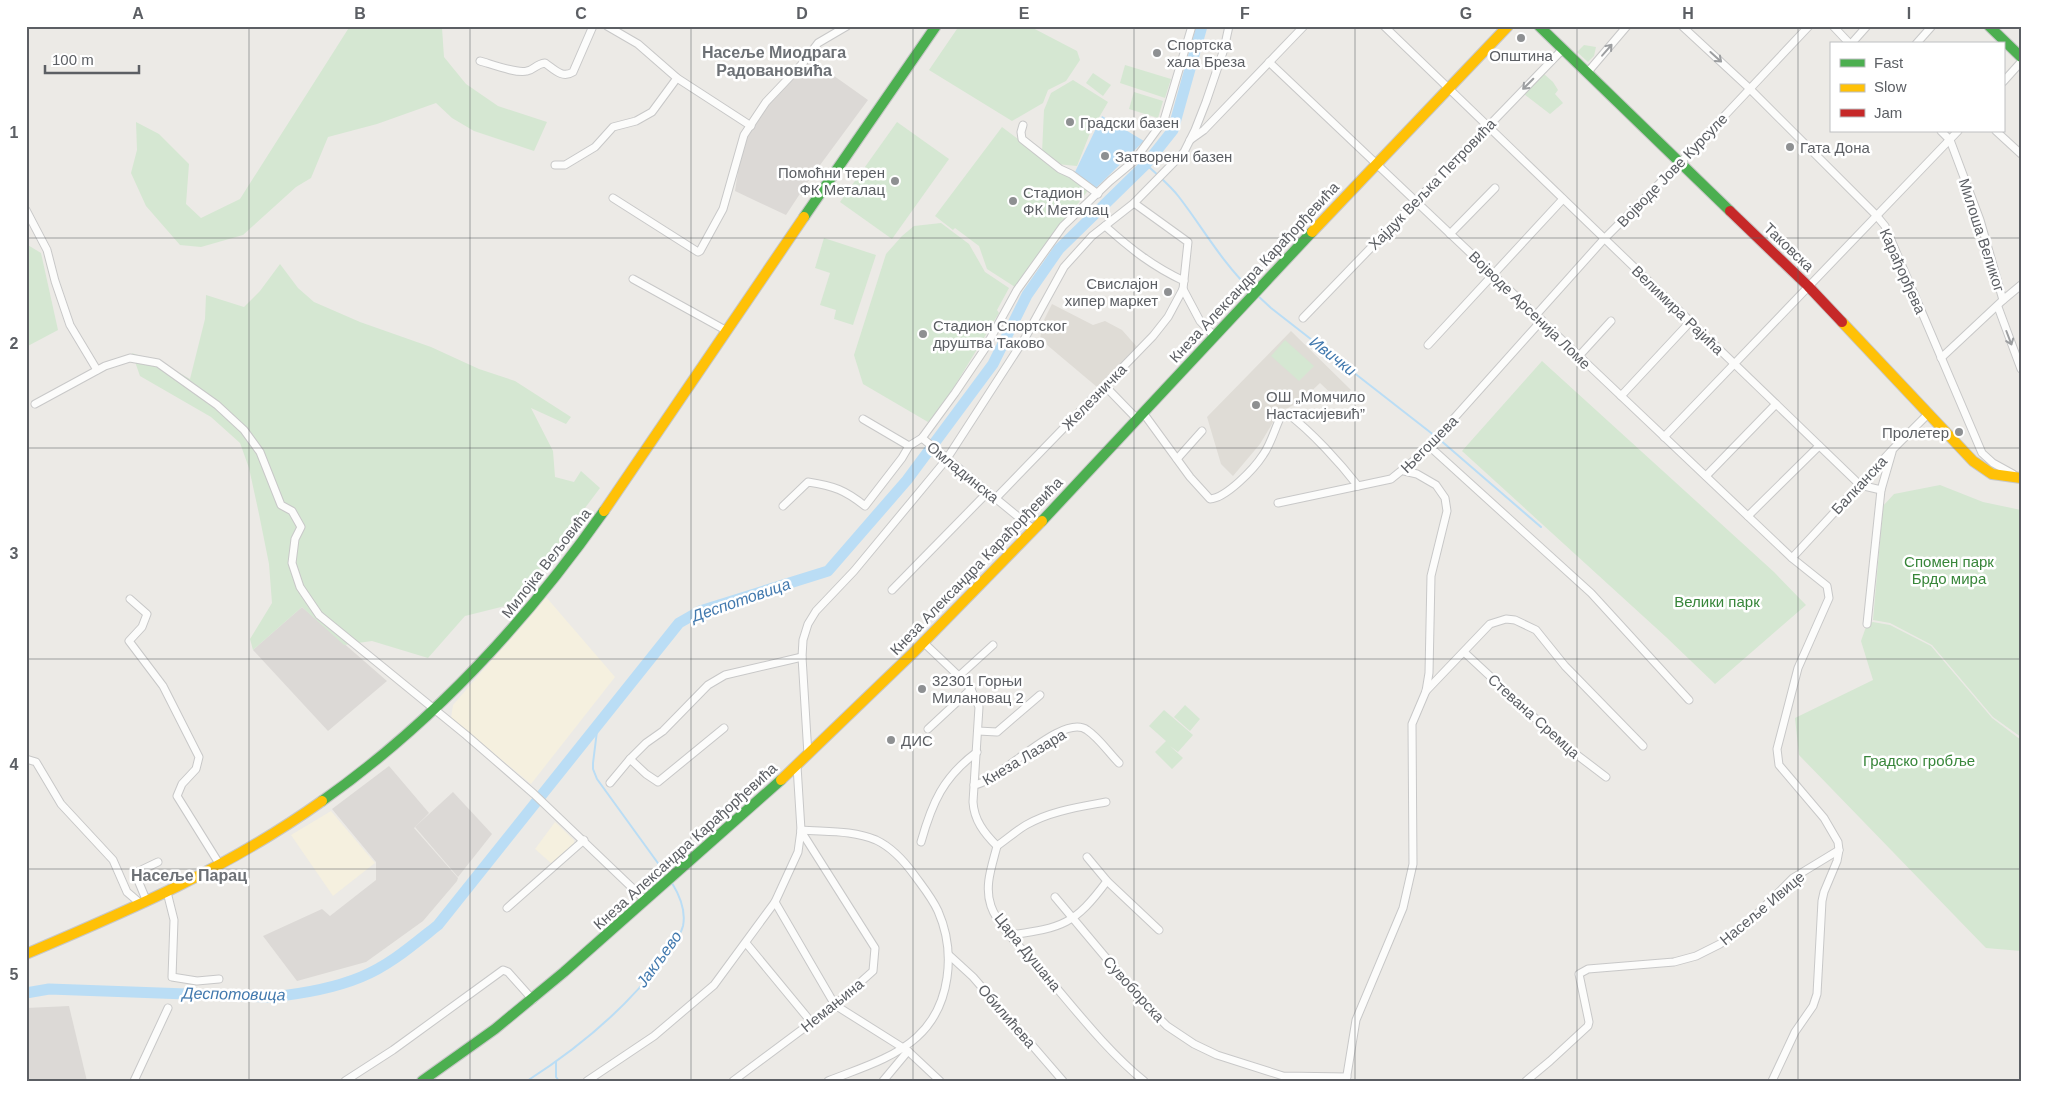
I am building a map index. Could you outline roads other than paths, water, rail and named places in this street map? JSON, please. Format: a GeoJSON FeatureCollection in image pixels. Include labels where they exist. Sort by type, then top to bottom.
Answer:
{"type":"FeatureCollection","features":[{"type":"Feature","properties":{"kind":"street"},"geometry":{"type":"LineString","coordinates":[[480,61],[520,72],[528,71],[537,64],[544,63],[562,75],[568,75],[573,72],[593,26]]}},
{"type":"Feature","properties":{"kind":"street"},"geometry":{"type":"LineString","coordinates":[[608,26],[638,44],[677,78],[750,126]]}},
{"type":"Feature","properties":{"kind":"street"},"geometry":{"type":"LineString","coordinates":[[613,198],[698,252],[700,251],[723,209],[744,135],[766,102],[803,63],[818,43],[847,26]]}},
{"type":"Feature","properties":{"kind":"street","name":"Милојка Вељовића"},"geometry":{"type":"LineString","coordinates":[[26,954],[167,892],[220,865],[274,833],[369,764],[434,710],[511,632],[567,563],[614,498],[936,26]]}},
{"type":"Feature","properties":{"kind":"street"},"geometry":{"type":"LineString","coordinates":[[923,440],[984,350],[1017,290],[1064,226],[1110,181],[1134,161],[1164,120],[1192,26]]}},
{"type":"Feature","properties":{"kind":"street"},"geometry":{"type":"LineString","coordinates":[[808,755],[802,657],[803,640],[808,624],[816,611],[854,571],[943,457],[1025,338],[1064,267],[1092,236],[1134,204],[1178,159],[1190,140],[1224,49],[1229,26]]}},
{"type":"Feature","properties":{"kind":"street"},"geometry":{"type":"LineString","coordinates":[[1190,140],[1204,130],[1304,26]]}},
{"type":"Feature","properties":{"kind":"street","name":"Велимира Рајића"},"geometry":{"type":"LineString","coordinates":[[1384,26],[1860,485]]}},
{"type":"Feature","properties":{"kind":"street","name":"Кнеза Александра Карађорђевића"},"geometry":{"type":"LineString","coordinates":[[422,1081],[472,1047],[533,1000],[797,766],[922,642],[1141,417],[1376,163],[1508,26]]}},
{"type":"Feature","properties":{"kind":"street","name":"Таковска"},"geometry":{"type":"LineString","coordinates":[[1539,26],[1808,286],[1983,470],[1998,476],[2020,478]]}},
{"type":"Feature","properties":{"kind":"street"},"geometry":{"type":"LineString","coordinates":[[1586,73],[1627,26]]}},
{"type":"Feature","properties":{"kind":"street","name":"Карађорђева"},"geometry":{"type":"LineString","coordinates":[[1682,26],[1750,88],[1876,214],[1885,226],[1984,456],[1997,466],[2020,478]]}},
{"type":"Feature","properties":{"kind":"street","name":"Војводе Јове Курсуле"},"geometry":{"type":"LineString","coordinates":[[1536,315],[1604,239],[1680,163],[1809,26]]}},
{"type":"Feature","properties":{"kind":"street"},"geometry":{"type":"LineString","coordinates":[[1833,26],[1849,42]]}},
{"type":"Feature","properties":{"kind":"street"},"geometry":{"type":"LineString","coordinates":[[1853,42],[1867,26]]}},
{"type":"Feature","properties":{"kind":"street"},"geometry":{"type":"LineString","coordinates":[[1918,42],[1932,26]]}},
{"type":"Feature","properties":{"kind":"street"},"geometry":{"type":"LineString","coordinates":[[1989,26],[2021,57]]}},
{"type":"Feature","properties":{"kind":"street","name":"Хајдук Вељка Петровића"},"geometry":{"type":"LineString","coordinates":[[1304,318],[1562,50]]}},
{"type":"Feature","properties":{"kind":"street","name":"Војводе Арсенија Ломе"},"geometry":{"type":"LineString","coordinates":[[1269,62],[1792,558],[1827,586],[1829,598],[1798,668],[1777,749],[1779,765],[1824,818],[1838,842],[1839,850]]}},
{"type":"Feature","properties":{"kind":"street"},"geometry":{"type":"LineString","coordinates":[[2004,81],[2021,62]]}},
{"type":"Feature","properties":{"kind":"street"},"geometry":{"type":"LineString","coordinates":[[555,165],[565,165],[595,147],[613,127],[636,121],[652,112],[677,78]]}},
{"type":"Feature","properties":{"kind":"street"},"geometry":{"type":"LineString","coordinates":[[1023,125],[1022,139],[1060,169],[1071,174],[1098,194]]}},
{"type":"Feature","properties":{"kind":"street","name":"Милоша Великог"},"geometry":{"type":"LineString","coordinates":[[1942,132],[1950,140],[1980,220],[2003,300],[1998,306],[2021,369]]}},
{"type":"Feature","properties":{"kind":"street"},"geometry":{"type":"LineString","coordinates":[[1664,437],[1876,214],[1957,132]]}},
{"type":"Feature","properties":{"kind":"street"},"geometry":{"type":"LineString","coordinates":[[1997,132],[2021,154]]}},
{"type":"Feature","properties":{"kind":"street"},"geometry":{"type":"LineString","coordinates":[[1450,234],[1495,188]]}},
{"type":"Feature","properties":{"kind":"street"},"geometry":{"type":"LineString","coordinates":[[1428,345],[1563,199]]}},
{"type":"Feature","properties":{"kind":"street"},"geometry":{"type":"LineString","coordinates":[[1134,204],[1188,242],[1183,289],[1200,321],[1215,337]]}},
{"type":"Feature","properties":{"kind":"street"},"geometry":{"type":"LineString","coordinates":[[26,210],[46,250],[54,281],[70,325],[97,370]]}},
{"type":"Feature","properties":{"kind":"street"},"geometry":{"type":"LineString","coordinates":[[1105,226],[1137,255],[1184,281]]}},
{"type":"Feature","properties":{"kind":"street"},"geometry":{"type":"LineString","coordinates":[[633,279],[727,331]]}},
{"type":"Feature","properties":{"kind":"street"},"geometry":{"type":"LineString","coordinates":[[2003,300],[2021,285]]}},
{"type":"Feature","properties":{"kind":"street","name":"Железничка"},"geometry":{"type":"LineString","coordinates":[[995,498],[1153,336],[1168,317],[1183,289]]}},
{"type":"Feature","properties":{"kind":"street"},"geometry":{"type":"LineString","coordinates":[[1941,358],[1998,306]]}},
{"type":"Feature","properties":{"kind":"street","name":"Његошева"},"geometry":{"type":"LineString","coordinates":[[1278,503],[1391,479],[1404,471],[1441,434],[1542,320]]}},
{"type":"Feature","properties":{"kind":"street"},"geometry":{"type":"LineString","coordinates":[[1579,356],[1611,321]]}},
{"type":"Feature","properties":{"kind":"street"},"geometry":{"type":"LineString","coordinates":[[1621,396],[1690,322]]}},
{"type":"Feature","properties":{"kind":"street"},"geometry":{"type":"LineString","coordinates":[[35,404],[97,370],[130,358],[158,363],[217,405],[244,430],[260,452],[281,505],[292,511],[301,527],[295,539],[292,563],[300,587],[319,616],[534,794],[646,901]]}},
{"type":"Feature","properties":{"kind":"street"},"geometry":{"type":"LineString","coordinates":[[1105,386],[1141,417],[1210,499],[1215,499],[1238,482],[1254,466],[1264,454],[1280,416],[1288,414],[1298,421],[1343,467],[1358,486]]}},
{"type":"Feature","properties":{"kind":"street"},"geometry":{"type":"LineString","coordinates":[[1706,476],[1776,404]]}},
{"type":"Feature","properties":{"kind":"street","name":"Балканска"},"geometry":{"type":"LineString","coordinates":[[1792,558],[1928,414]]}},
{"type":"Feature","properties":{"kind":"street"},"geometry":{"type":"LineString","coordinates":[[863,419],[909,446]]}},
{"type":"Feature","properties":{"kind":"street"},"geometry":{"type":"LineString","coordinates":[[1177,459],[1202,431]]}},
{"type":"Feature","properties":{"kind":"street","name":"Омладинска"},"geometry":{"type":"LineString","coordinates":[[783,506],[808,482],[848,492],[865,506],[909,446],[923,440],[1033,529]]}},
{"type":"Feature","properties":{"kind":"street"},"geometry":{"type":"LineString","coordinates":[[1431,444],[1591,594],[1689,700]]}},
{"type":"Feature","properties":{"kind":"street"},"geometry":{"type":"LineString","coordinates":[[1748,516],[1819,446]]}},
{"type":"Feature","properties":{"kind":"street"},"geometry":{"type":"LineString","coordinates":[[1867,624],[1881,490],[1893,449]]}},
{"type":"Feature","properties":{"kind":"street"},"geometry":{"type":"LineString","coordinates":[[1347,1079],[1356,1020],[1403,908],[1413,864],[1412,724],[1426,691],[1429,673],[1431,576],[1447,512],[1444,498],[1436,485],[1417,474],[1404,471]]}},
{"type":"Feature","properties":{"kind":"street"},"geometry":{"type":"LineString","coordinates":[[1860,485],[1881,490]]}},
{"type":"Feature","properties":{"kind":"street"},"geometry":{"type":"LineString","coordinates":[[892,590],[988,492]]}},
{"type":"Feature","properties":{"kind":"street"},"geometry":{"type":"LineString","coordinates":[[130,598],[147,614],[142,627],[129,641],[163,686],[199,757],[196,770],[182,784],[177,796],[220,865]]}},
{"type":"Feature","properties":{"kind":"street"},"geometry":{"type":"LineString","coordinates":[[1426,691],[1490,624],[1506,620],[1516,620],[1536,630],[1565,666],[1643,746]]}},
{"type":"Feature","properties":{"kind":"street"},"geometry":{"type":"LineString","coordinates":[[922,642],[972,689],[979,707],[972,802],[974,814],[986,835],[997,846],[1026,825],[1041,818],[1071,809],[1106,802]]}},
{"type":"Feature","properties":{"kind":"street"},"geometry":{"type":"LineString","coordinates":[[959,676],[993,645]]}},
{"type":"Feature","properties":{"kind":"street","name":"Стевана Сремца"},"geometry":{"type":"LineString","coordinates":[[1464,652],[1564,745],[1606,777]]}},
{"type":"Feature","properties":{"kind":"street"},"geometry":{"type":"LineString","coordinates":[[610,783],[641,748],[663,731],[708,685],[725,675],[802,657]]}},
{"type":"Feature","properties":{"kind":"street"},"geometry":{"type":"LineString","coordinates":[[928,729],[972,689]]}},
{"type":"Feature","properties":{"kind":"street"},"geometry":{"type":"LineString","coordinates":[[978,731],[996,732],[1040,695]]}},
{"type":"Feature","properties":{"kind":"street","name":"Кнеза Лазара"},"geometry":{"type":"LineString","coordinates":[[974,785],[982,784],[1007,765],[1048,739],[1076,727],[1086,729],[1119,763]]}},
{"type":"Feature","properties":{"kind":"street"},"geometry":{"type":"LineString","coordinates":[[630,759],[658,782],[724,728]]}},
{"type":"Feature","properties":{"kind":"street"},"geometry":{"type":"LineString","coordinates":[[921,842],[938,794],[954,772],[977,752]]}},
{"type":"Feature","properties":{"kind":"street"},"geometry":{"type":"LineString","coordinates":[[26,759],[36,762],[61,804],[113,860],[127,892],[144,903]]}},
{"type":"Feature","properties":{"kind":"street"},"geometry":{"type":"LineString","coordinates":[[587,1081],[654,1036],[714,985],[775,902],[798,852],[801,830],[797,766]]}},
{"type":"Feature","properties":{"kind":"street"},"geometry":{"type":"LineString","coordinates":[[801,830],[859,835],[877,841],[893,852],[927,891],[938,911],[946,935],[949,955],[948,978],[938,1007],[930,1022],[906,1049],[883,1081]]}},
{"type":"Feature","properties":{"kind":"street","name":"Немањина"},"geometry":{"type":"LineString","coordinates":[[733,1081],[835,1006],[872,971],[876,948],[801,830]]}},
{"type":"Feature","properties":{"kind":"street"},"geometry":{"type":"LineString","coordinates":[[507,908],[584,840]]}},
{"type":"Feature","properties":{"kind":"street","name":"Цара Душана"},"geometry":{"type":"LineString","coordinates":[[997,846],[989,880],[992,908],[1010,935],[1108,1046],[1144,1081]]}},
{"type":"Feature","properties":{"kind":"street"},"geometry":{"type":"LineString","coordinates":[[1772,1081],[1795,1032],[1813,1006],[1817,994],[1819,942],[1824,892],[1837,861],[1839,850]]}},
{"type":"Feature","properties":{"kind":"street","name":"Насеље Ивице"},"geometry":{"type":"LineString","coordinates":[[1526,1081],[1588,1026],[1589,1022],[1579,974],[1588,969],[1674,962],[1696,956],[1720,944],[1750,920],[1793,878],[1839,850]]}},
{"type":"Feature","properties":{"kind":"street"},"geometry":{"type":"LineString","coordinates":[[1087,857],[1107,881],[1159,930]]}},
{"type":"Feature","properties":{"kind":"street"},"geometry":{"type":"LineString","coordinates":[[144,903],[135,873],[158,862]]}},
{"type":"Feature","properties":{"kind":"street"},"geometry":{"type":"LineString","coordinates":[[1010,935],[1041,931],[1073,919],[1089,905],[1107,881]]}},
{"type":"Feature","properties":{"kind":"street"},"geometry":{"type":"LineString","coordinates":[[167,892],[174,920],[172,977],[196,981],[219,979]]}},
{"type":"Feature","properties":{"kind":"street","name":"Сувоборска"},"geometry":{"type":"LineString","coordinates":[[1055,898],[1144,1003],[1167,1026],[1194,1044],[1217,1055],[1283,1076],[1347,1079]]}},
{"type":"Feature","properties":{"kind":"street"},"geometry":{"type":"LineString","coordinates":[[775,902],[835,1006],[906,1049],[940,1081]]}},
{"type":"Feature","properties":{"kind":"street"},"geometry":{"type":"LineString","coordinates":[[746,943],[812,1023]]}},
{"type":"Feature","properties":{"kind":"street","name":"Обилићева"},"geometry":{"type":"LineString","coordinates":[[949,955],[973,977],[1063,1081]]}},
{"type":"Feature","properties":{"kind":"street"},"geometry":{"type":"LineString","coordinates":[[345,1081],[394,1050],[503,970],[508,972],[533,1000]]}},
{"type":"Feature","properties":{"kind":"street"},"geometry":{"type":"LineString","coordinates":[[134,1081],[168,1008]]}},
{"type":"Feature","properties":{"kind":"street"},"geometry":{"type":"LineString","coordinates":[[828,1081],[906,1049]]}},
{"type":"Feature","properties":{"kind":"water","name":"Затворени базен"},"geometry":{"type":"Polygon","coordinates":[[[1102,116],[1144,141],[1096,188],[1075,172],[1102,116]]]}},
{"type":"Feature","properties":{"kind":"waterway","name":"Деспотовица"},"geometry":{"type":"LineString","coordinates":[[26,993],[49,989],[270,997],[305,993],[339,985],[381,967],[438,925],[679,623],[700,611],[828,571],[907,480],[993,364],[1027,295],[1059,249],[1146,164],[1173,130],[1202,26]]}},
{"type":"Feature","properties":{"kind":"waterway","name":"Ивички"},"geometry":{"type":"LineString","coordinates":[[1146,164],[1168,184],[1222,257],[1251,290]]}},
{"type":"Feature","properties":{"kind":"waterway","name":"Ивички"},"geometry":{"type":"LineString","coordinates":[[1257,295],[1435,436]]}},
{"type":"Feature","properties":{"kind":"waterway","name":"Ивички"},"geometry":{"type":"LineString","coordinates":[[1439,439],[1541,527]]}},
{"type":"Feature","properties":{"kind":"waterway","name":"Јакљево"},"geometry":{"type":"LineString","coordinates":[[598,723],[593,763],[597,779],[668,877]]}},
{"type":"Feature","properties":{"kind":"waterway","name":"Јакљево"},"geometry":{"type":"LineString","coordinates":[[527,1081],[584,1041],[618,1011],[649,977],[672,947],[682,930],[684,920],[682,904],[672,883]]}},
{"type":"Feature","properties":{"kind":"waterway"},"geometry":{"type":"LineString","coordinates":[[556,1062],[556,1077],[559,1081]]}},
{"type":"Feature","properties":{"kind":"place","name":"Општина"},"geometry":{"type":"Point","coordinates":[1521,38]}},
{"type":"Feature","properties":{"kind":"place","name":"Спортска хала Бреза"},"geometry":{"type":"Point","coordinates":[1157,53]}},
{"type":"Feature","properties":{"kind":"place","name":"Градски базен"},"geometry":{"type":"Point","coordinates":[1070,122]}},
{"type":"Feature","properties":{"kind":"place","name":"Гата Дона"},"geometry":{"type":"Point","coordinates":[1790,147]}},
{"type":"Feature","properties":{"kind":"place","name":"Затворени базен"},"geometry":{"type":"Point","coordinates":[1105,156]}},
{"type":"Feature","properties":{"kind":"place","name":"Помоћни терен ФК Металац"},"geometry":{"type":"Point","coordinates":[895,181]}},
{"type":"Feature","properties":{"kind":"place","name":"Стадион ФК Металац"},"geometry":{"type":"Point","coordinates":[1013,201]}},
{"type":"Feature","properties":{"kind":"place","name":"Свислајон хипер маркет"},"geometry":{"type":"Point","coordinates":[1168,292]}},
{"type":"Feature","properties":{"kind":"place","name":"Стадион Спортског друштва Таково"},"geometry":{"type":"Point","coordinates":[923,334]}},
{"type":"Feature","properties":{"kind":"place","name":"ОШ „Момчило Настасијевић”"},"geometry":{"type":"Point","coordinates":[1256,405]}},
{"type":"Feature","properties":{"kind":"place","name":"Пролетер"},"geometry":{"type":"Point","coordinates":[1959,432]}},
{"type":"Feature","properties":{"kind":"place","name":"32301 Горњи Милановац 2"},"geometry":{"type":"Point","coordinates":[922,689]}},
{"type":"Feature","properties":{"kind":"place","name":"ДИС"},"geometry":{"type":"Point","coordinates":[891,740]}},
{"type":"Feature","properties":{"kind":"district","name":"Насеље Миодрага Радовановића"},"geometry":{"type":"Point","coordinates":[774,61]}},
{"type":"Feature","properties":{"kind":"district","name":"Насеље Парац"},"geometry":{"type":"Point","coordinates":[189,875]}},
{"type":"Feature","properties":{"kind":"park label","name":"Спомен парк Брдо мира"},"geometry":{"type":"Point","coordinates":[1949,570]}},
{"type":"Feature","properties":{"kind":"park label","name":"Велики парк"},"geometry":{"type":"Point","coordinates":[1717,601]}},
{"type":"Feature","properties":{"kind":"park label","name":"Градско гробље"},"geometry":{"type":"Point","coordinates":[1919,760]}}]}
